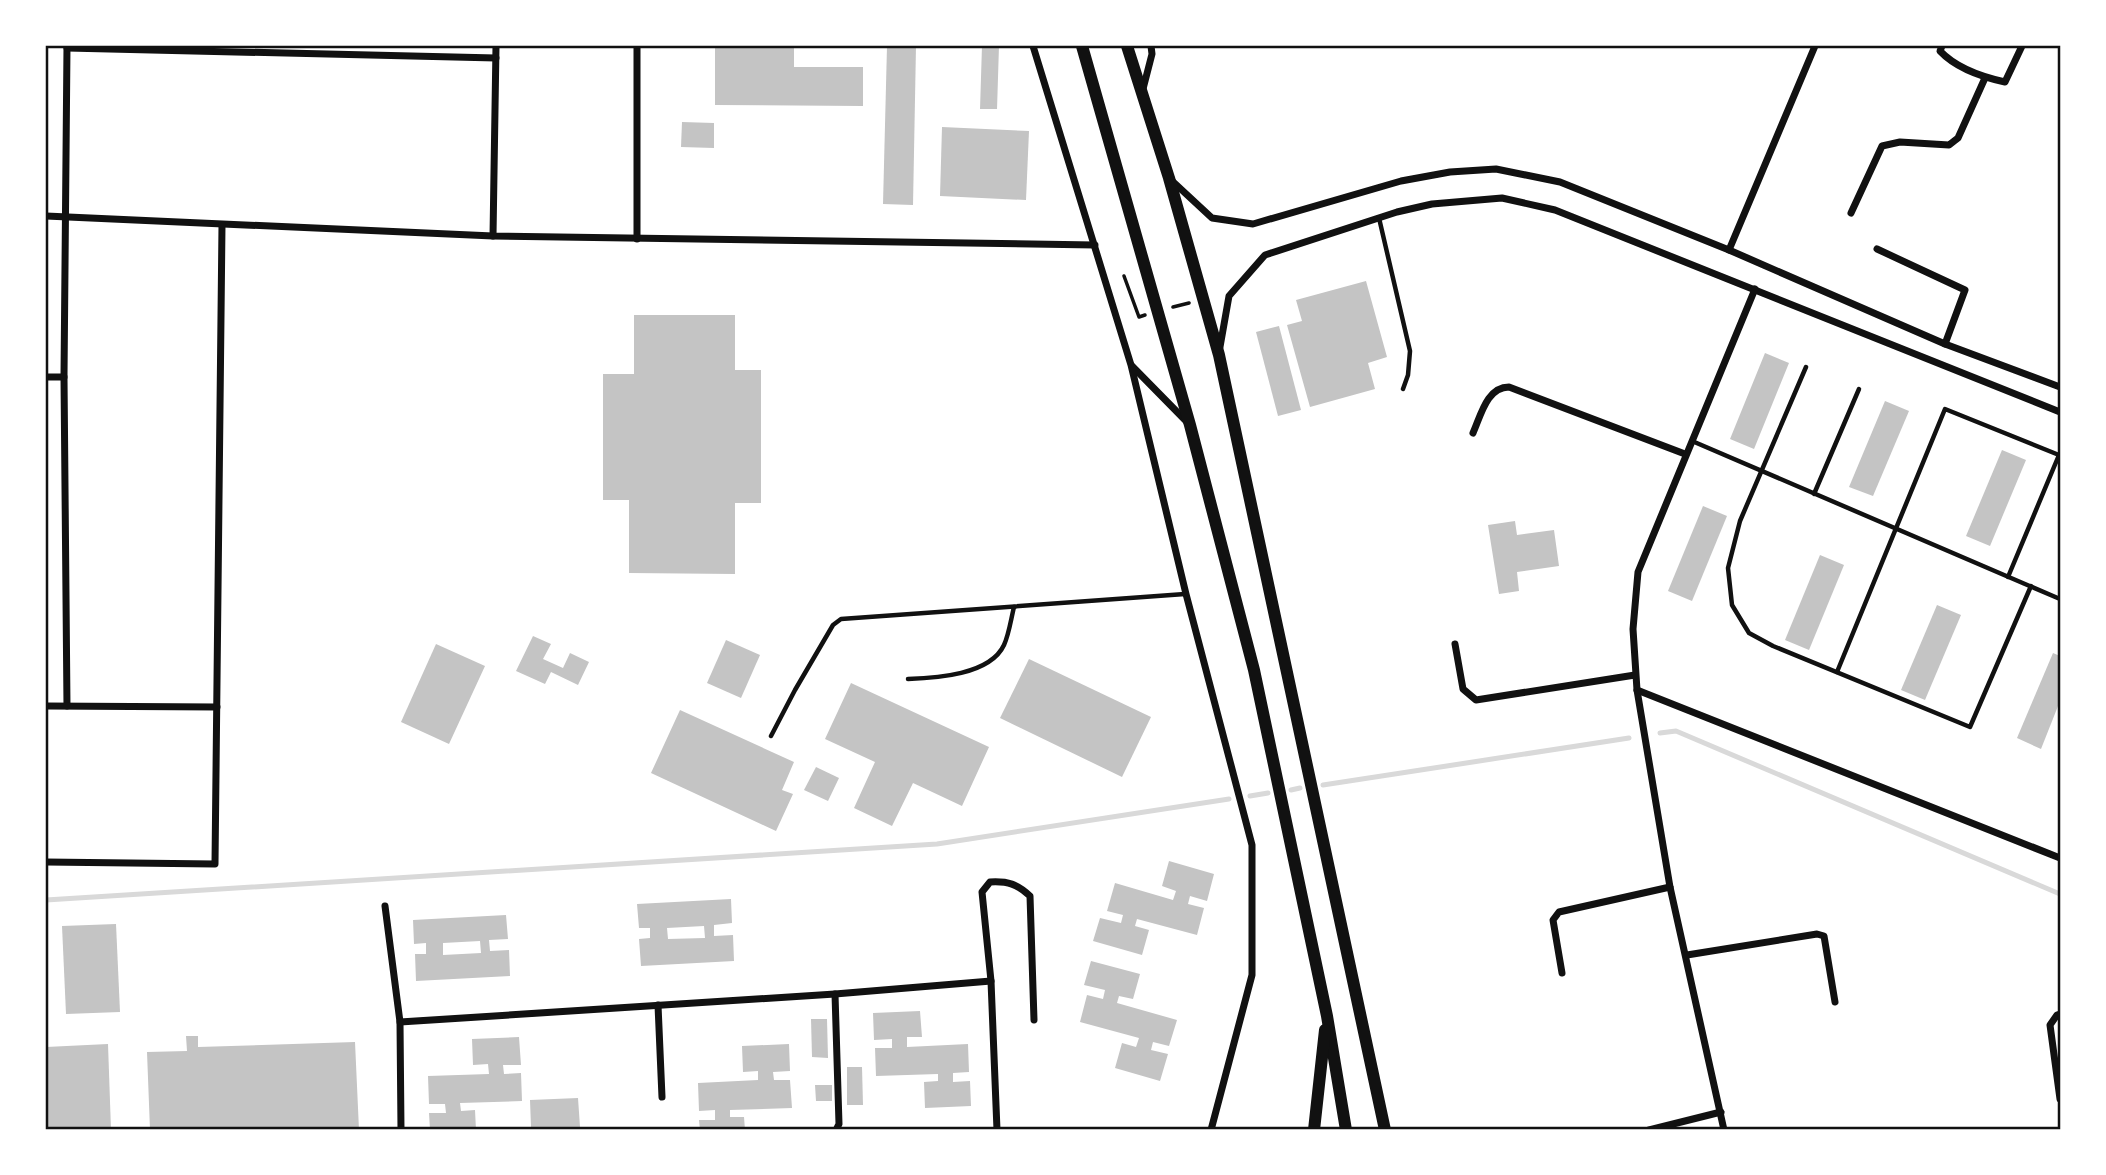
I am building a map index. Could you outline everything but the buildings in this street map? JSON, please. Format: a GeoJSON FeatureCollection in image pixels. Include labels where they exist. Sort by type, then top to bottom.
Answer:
{"type":"FeatureCollection","features":[{"type":"Feature","properties":{"kind":"main road"},"geometry":{"type":"LineString","coordinates":[[1082,46],[1190,425],[1254,670],[1326,1016],[1346,1129]]}},
{"type":"Feature","properties":{"kind":"main road"},"geometry":{"type":"LineString","coordinates":[[1127,46],[1170,178],[1219,355],[1385,1129]]}},
{"type":"Feature","properties":{"kind":"main road"},"geometry":{"type":"LineString","coordinates":[[1314,1129],[1326,1016]]}},
{"type":"Feature","properties":{"kind":"street"},"geometry":{"type":"LineString","coordinates":[[492,236],[496,46]]}},
{"type":"Feature","properties":{"kind":"street"},"geometry":{"type":"LineString","coordinates":[[637,46],[637,239]]}},
{"type":"Feature","properties":{"kind":"street"},"geometry":{"type":"LineString","coordinates":[[1033,46],[1131,365],[1186,594],[1252,845],[1252,975],[1211,1129]]}},
{"type":"Feature","properties":{"kind":"street"},"geometry":{"type":"LineString","coordinates":[[1141,95],[1152,54],[1151,46]]}},
{"type":"Feature","properties":{"kind":"street"},"geometry":{"type":"LineString","coordinates":[[1729,250],[1815,46]]}},
{"type":"Feature","properties":{"kind":"street"},"geometry":{"type":"LineString","coordinates":[[1942,46],[1940,51],[1949,61],[1985,78],[2006,82],[2022,46]]}},
{"type":"Feature","properties":{"kind":"street"},"geometry":{"type":"LineString","coordinates":[[67,706],[64,377],[67,47],[496,58]]}},
{"type":"Feature","properties":{"kind":"street"},"geometry":{"type":"LineString","coordinates":[[1850,213],[1882,146],[1900,142],[1949,145],[1958,138],[1985,78]]}},
{"type":"Feature","properties":{"kind":"street"},"geometry":{"type":"LineString","coordinates":[[1170,178],[1212,218],[1253,224],[1401,181],[1450,172],[1496,169],[1560,182],[1729,250],[1945,344],[2060,387]]}},
{"type":"Feature","properties":{"kind":"street"},"geometry":{"type":"LineString","coordinates":[[1219,355],[1229,296],[1265,255],[1432,204],[1503,198],[1555,210],[2060,412]]}},
{"type":"Feature","properties":{"kind":"street"},"geometry":{"type":"LineString","coordinates":[[46,216],[492,236],[1095,244]]}},
{"type":"Feature","properties":{"kind":"street"},"geometry":{"type":"LineString","coordinates":[[46,862],[215,864],[222,225]]}},
{"type":"Feature","properties":{"kind":"street"},"geometry":{"type":"LineString","coordinates":[[1877,249],[1965,290],[1945,344]]}},
{"type":"Feature","properties":{"kind":"street"},"geometry":{"type":"LineString","coordinates":[[1724,1129],[1670,887],[1637,690],[1633,629],[1638,572],[1755,289]]}},
{"type":"Feature","properties":{"kind":"street"},"geometry":{"type":"LineString","coordinates":[[1131,365],[1190,425]]}},
{"type":"Feature","properties":{"kind":"street"},"geometry":{"type":"LineString","coordinates":[[46,377],[64,377]]}},
{"type":"Feature","properties":{"kind":"street"},"geometry":{"type":"LineString","coordinates":[[1473,433],[1491,394],[1499,388],[1509,387],[1685,454]]}},
{"type":"Feature","properties":{"kind":"street"},"geometry":{"type":"LineString","coordinates":[[1455,644],[1463,689],[1476,700],[1635,675]]}},
{"type":"Feature","properties":{"kind":"street"},"geometry":{"type":"LineString","coordinates":[[1637,690],[2060,858]]}},
{"type":"Feature","properties":{"kind":"street"},"geometry":{"type":"LineString","coordinates":[[46,706],[217,707]]}},
{"type":"Feature","properties":{"kind":"street"},"geometry":{"type":"LineString","coordinates":[[997,1129],[991,981],[982,892],[990,882],[1007,881],[1019,886],[1030,896],[1034,1020]]}},
{"type":"Feature","properties":{"kind":"street"},"geometry":{"type":"LineString","coordinates":[[1562,972],[1553,920],[1559,912],[1670,887]]}},
{"type":"Feature","properties":{"kind":"street"},"geometry":{"type":"LineString","coordinates":[[385,906],[400,1022],[401,1129]]}},
{"type":"Feature","properties":{"kind":"street"},"geometry":{"type":"LineString","coordinates":[[1687,955],[1817,934],[1824,936],[1835,1002]]}},
{"type":"Feature","properties":{"kind":"street"},"geometry":{"type":"LineString","coordinates":[[400,1022],[835,994],[991,981]]}},
{"type":"Feature","properties":{"kind":"street"},"geometry":{"type":"LineString","coordinates":[[835,994],[839,1124],[836,1129]]}},
{"type":"Feature","properties":{"kind":"street"},"geometry":{"type":"LineString","coordinates":[[658,1005],[662,1097]]}},
{"type":"Feature","properties":{"kind":"street"},"geometry":{"type":"LineString","coordinates":[[2060,1014],[2050,1025],[2060,1099]]}},
{"type":"Feature","properties":{"kind":"street"},"geometry":{"type":"LineString","coordinates":[[1649,1129],[1721,1112]]}},
{"type":"Feature","properties":{"kind":"lane"},"geometry":{"type":"LineString","coordinates":[[1379,218],[1410,351],[1408,375],[1402,389]]}},
{"type":"Feature","properties":{"kind":"lane"},"geometry":{"type":"LineString","coordinates":[[1806,368],[1740,521],[1728,568],[1732,605],[1749,633],[1773,646],[1970,727],[2031,586]]}},
{"type":"Feature","properties":{"kind":"lane"},"geometry":{"type":"LineString","coordinates":[[1814,494],[1859,389]]}},
{"type":"Feature","properties":{"kind":"lane"},"geometry":{"type":"LineString","coordinates":[[1837,672],[1945,409],[2059,455],[2008,577]]}},
{"type":"Feature","properties":{"kind":"lane"},"geometry":{"type":"LineString","coordinates":[[1691,441],[2060,599]]}},
{"type":"Feature","properties":{"kind":"lane"},"geometry":{"type":"LineString","coordinates":[[771,736],[795,690],[834,625],[841,619],[1186,594]]}},
{"type":"Feature","properties":{"kind":"lane"},"geometry":{"type":"LineString","coordinates":[[908,679],[943,678],[982,666],[1004,647],[1014,607]]}},
{"type":"Feature","properties":{"kind":"path"},"geometry":{"type":"LineString","coordinates":[[1124,276],[1139,317],[1152,313]]}},
{"type":"Feature","properties":{"kind":"path"},"geometry":{"type":"LineString","coordinates":[[1165,310],[1192,302]]}},
{"type":"Feature","properties":{"kind":"waterway"},"geometry":{"type":"LineString","coordinates":[[1660,733],[1676,731],[2060,894]]}},
{"type":"Feature","properties":{"kind":"waterway"},"geometry":{"type":"LineString","coordinates":[[1323,785],[1629,738]]}},
{"type":"Feature","properties":{"kind":"waterway"},"geometry":{"type":"LineString","coordinates":[[1291,790],[1300,788]]}},
{"type":"Feature","properties":{"kind":"waterway"},"geometry":{"type":"LineString","coordinates":[[1250,796],[1268,793]]}},
{"type":"Feature","properties":{"kind":"waterway"},"geometry":{"type":"LineString","coordinates":[[46,900],[937,844],[1229,799]]}}]}
